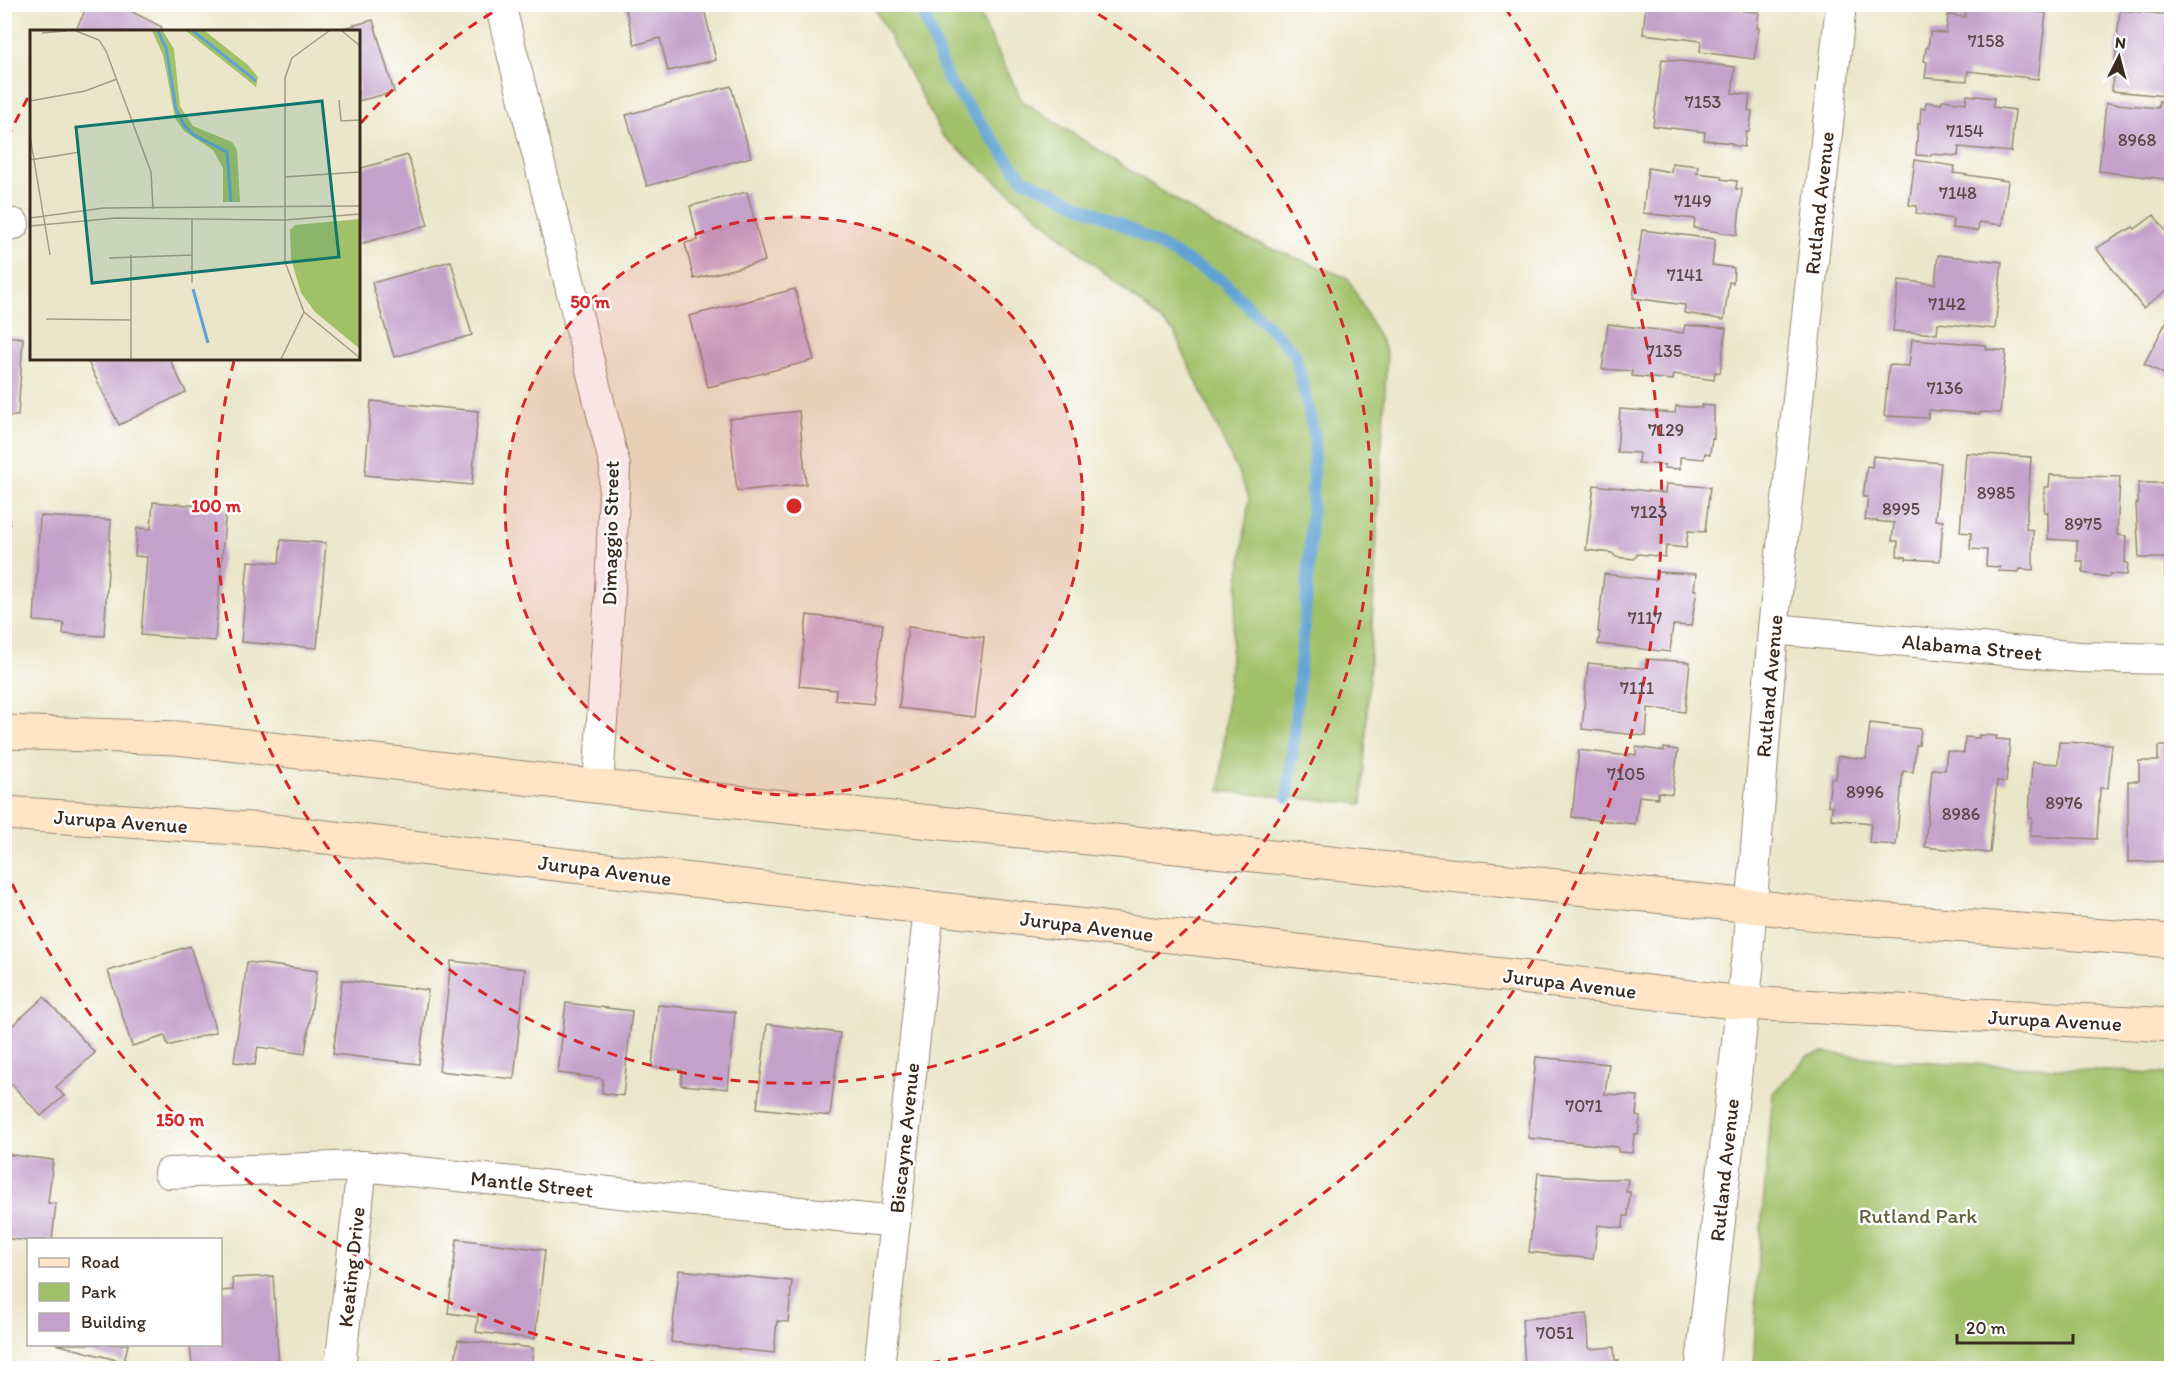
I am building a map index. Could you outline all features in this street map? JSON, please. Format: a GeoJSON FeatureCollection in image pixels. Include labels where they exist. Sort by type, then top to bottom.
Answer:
{"type":"FeatureCollection","features":[{"type":"Feature","properties":{"kind":"main road"},"geometry":{"type":"LineString","coordinates":[[4,732],[177,738],[728,801],[1843,917],[2172,941]]}},
{"type":"Feature","properties":{"kind":"main road","name":"Jurupa Avenue"},"geometry":{"type":"LineString","coordinates":[[4,813],[266,830],[1742,1003],[2172,1025]]}},
{"type":"Feature","properties":{"kind":"street","name":"Dimaggio Street"},"geometry":{"type":"LineString","coordinates":[[501,4],[615,466],[598,786]]}},
{"type":"Feature","properties":{"kind":"street","name":"Rutland Avenue"},"geometry":{"type":"LineString","coordinates":[[1702,1368],[1747,966],[1773,629],[1840,4]]}},
{"type":"Feature","properties":{"kind":"street","name":"Alabama Street"},"geometry":{"type":"LineString","coordinates":[[1773,629],[2079,657],[2172,659]]}},
{"type":"Feature","properties":{"kind":"street","name":"Biscayne Avenue"},"geometry":{"type":"LineString","coordinates":[[879,1368],[929,908]]}},
{"type":"Feature","properties":{"kind":"street","name":"Mantle Street"},"geometry":{"type":"LineString","coordinates":[[169,1173],[362,1166],[895,1222]]}},
{"type":"Feature","properties":{"kind":"street","name":"Keating Drive"},"geometry":{"type":"LineString","coordinates":[[340,1368],[362,1166]]}},
{"type":"Feature","properties":{"kind":"green space"},"geometry":{"type":"Polygon","coordinates":[[[875,5],[975,5],[1022,101],[1219,228],[1348,278],[1387,353],[1362,804],[1220,791],[1233,629],[1249,497],[1174,332],[943,136],[876,11],[875,5]]]}},
{"type":"Feature","properties":{"kind":"green space","name":"Rutland Park"},"geometry":{"type":"Polygon","coordinates":[[[1823,1053],[1896,1060],[2171,1074],[2171,1368],[1755,1368],[1757,1275],[1773,1093],[1808,1056],[1823,1053]]]}},
{"type":"Feature","properties":{"kind":"building"},"geometry":{"type":"Polygon","coordinates":[[[88,4],[117,4],[162,27],[161,30],[76,30],[88,4]]]}},
{"type":"Feature","properties":{"kind":"building"},"geometry":{"type":"Polygon","coordinates":[[[634,4],[703,4],[716,60],[668,71],[660,38],[635,45],[625,7],[634,4]]]}},
{"type":"Feature","properties":{"kind":"building"},"geometry":{"type":"Polygon","coordinates":[[[1646,4],[1743,4],[1742,11],[1759,12],[1754,59],[1700,52],[1701,41],[1643,34],[1646,4]]]}},
{"type":"Feature","properties":{"kind":"building"},"geometry":{"type":"Polygon","coordinates":[[[1966,5],[2046,13],[2038,79],[1968,71],[1967,81],[1925,78],[1927,62],[1924,61],[1930,32],[1946,33],[1948,15],[1965,17],[1966,5]]]}},
{"type":"Feature","properties":{"kind":"building"},"geometry":{"type":"Polygon","coordinates":[[[2120,10],[2172,15],[2172,98],[2112,91],[2120,10]]]}},
{"type":"Feature","properties":{"kind":"building"},"geometry":{"type":"Polygon","coordinates":[[[373,20],[394,92],[360,100],[360,30],[337,30],[373,20]]]}},
{"type":"Feature","properties":{"kind":"building"},"geometry":{"type":"Polygon","coordinates":[[[1662,59],[1735,67],[1732,93],[1750,95],[1748,110],[1752,111],[1744,147],[1732,145],[1732,143],[1704,140],[1705,132],[1653,126],[1662,59]]]}},
{"type":"Feature","properties":{"kind":"building"},"geometry":{"type":"Polygon","coordinates":[[[731,86],[751,157],[647,186],[626,115],[731,86]]]}},
{"type":"Feature","properties":{"kind":"building"},"geometry":{"type":"Polygon","coordinates":[[[1967,95],[1994,98],[1993,107],[2015,110],[2011,152],[1959,147],[1958,156],[1916,155],[1918,123],[1920,123],[1921,108],[1925,109],[1926,102],[1941,104],[1942,100],[1966,103],[1967,95]]]}},
{"type":"Feature","properties":{"kind":"building"},"geometry":{"type":"Polygon","coordinates":[[[2159,101],[2172,103],[2172,180],[2099,171],[2106,103],[2158,108],[2159,101]]]}},
{"type":"Feature","properties":{"kind":"building"},"geometry":{"type":"Polygon","coordinates":[[[408,155],[428,225],[360,244],[360,168],[408,155]]]}},
{"type":"Feature","properties":{"kind":"building"},"geometry":{"type":"Polygon","coordinates":[[[1915,160],[1955,166],[1953,173],[2008,181],[2002,225],[1979,222],[1978,231],[1952,228],[1953,219],[1916,213],[1917,206],[1909,205],[1915,160]]]}},
{"type":"Feature","properties":{"kind":"building"},"geometry":{"type":"Polygon","coordinates":[[[1672,163],[1698,166],[1697,173],[1737,181],[1736,189],[1742,189],[1737,235],[1694,228],[1695,219],[1643,213],[1648,168],[1671,172],[1672,163]]]}},
{"type":"Feature","properties":{"kind":"building"},"geometry":{"type":"Polygon","coordinates":[[[747,192],[765,261],[694,279],[685,243],[698,240],[690,206],[747,192]]]}},
{"type":"Feature","properties":{"kind":"building"},"geometry":{"type":"Polygon","coordinates":[[[2154,215],[2170,237],[2172,236],[2172,286],[2143,308],[2096,248],[2133,227],[2135,229],[2154,215]]]}},
{"type":"Feature","properties":{"kind":"building"},"geometry":{"type":"Polygon","coordinates":[[[1642,230],[1715,239],[1712,265],[1734,268],[1733,283],[1729,282],[1724,320],[1684,313],[1685,305],[1633,298],[1642,230]]]}},
{"type":"Feature","properties":{"kind":"building"},"geometry":{"type":"Polygon","coordinates":[[[1938,255],[2002,262],[1995,329],[1938,323],[1937,334],[1893,331],[1899,280],[1935,284],[1938,255]]]}},
{"type":"Feature","properties":{"kind":"building"},"geometry":{"type":"Polygon","coordinates":[[[451,261],[472,335],[394,357],[372,283],[451,261]]]}},
{"type":"Feature","properties":{"kind":"building"},"geometry":{"type":"Polygon","coordinates":[[[795,289],[814,360],[708,387],[689,316],[795,289]]]}},
{"type":"Feature","properties":{"kind":"building"},"geometry":{"type":"Polygon","coordinates":[[[2172,311],[2172,378],[2144,364],[2172,311]]]}},
{"type":"Feature","properties":{"kind":"building"},"geometry":{"type":"Polygon","coordinates":[[[1608,324],[1683,333],[1685,325],[1726,328],[1720,373],[1715,372],[1714,380],[1674,374],[1673,380],[1632,376],[1632,371],[1602,369],[1608,324]]]}},
{"type":"Feature","properties":{"kind":"building"},"geometry":{"type":"Polygon","coordinates":[[[4,336],[23,338],[18,416],[4,416],[4,336]]]}},
{"type":"Feature","properties":{"kind":"building"},"geometry":{"type":"Polygon","coordinates":[[[1912,339],[1986,345],[1986,349],[2006,351],[2000,413],[1980,412],[1980,414],[1929,410],[1928,418],[1884,416],[1889,365],[1909,366],[1912,339]]]}},
{"type":"Feature","properties":{"kind":"building"},"geometry":{"type":"Polygon","coordinates":[[[87,360],[170,360],[186,392],[119,425],[87,360]]]}},
{"type":"Feature","properties":{"kind":"building"},"geometry":{"type":"Polygon","coordinates":[[[371,401],[478,411],[472,485],[365,475],[371,401]]]}},
{"type":"Feature","properties":{"kind":"building"},"geometry":{"type":"Polygon","coordinates":[[[1701,405],[1714,406],[1714,439],[1712,438],[1710,454],[1705,453],[1704,459],[1680,457],[1680,469],[1664,468],[1665,465],[1638,463],[1639,453],[1617,452],[1620,409],[1675,413],[1676,406],[1702,408],[1701,405]]]}},
{"type":"Feature","properties":{"kind":"building"},"geometry":{"type":"Polygon","coordinates":[[[799,411],[806,484],[737,491],[729,419],[799,411]]]}},
{"type":"Feature","properties":{"kind":"building"},"geometry":{"type":"Polygon","coordinates":[[[1966,453],[2031,457],[2026,529],[2033,530],[2033,570],[1999,571],[2000,567],[1986,566],[1987,550],[1970,549],[1971,533],[1960,532],[1966,453]]]}},
{"type":"Feature","properties":{"kind":"building"},"geometry":{"type":"Polygon","coordinates":[[[1873,456],[1941,463],[1935,520],[1943,521],[1940,561],[1906,559],[1906,557],[1897,556],[1898,541],[1892,541],[1894,523],[1865,520],[1868,497],[1863,497],[1867,466],[1872,467],[1873,456]]]}},
{"type":"Feature","properties":{"kind":"building"},"geometry":{"type":"Polygon","coordinates":[[[2050,475],[2120,477],[2117,535],[2126,536],[2127,575],[2110,574],[2109,577],[2083,573],[2083,561],[2077,561],[2077,541],[2048,539],[2048,512],[2044,512],[2045,487],[2049,487],[2050,475]]]}},
{"type":"Feature","properties":{"kind":"building"},"geometry":{"type":"Polygon","coordinates":[[[2138,483],[2172,483],[2172,576],[2165,576],[2165,558],[2139,558],[2136,504],[2138,503],[2138,483]]]}},
{"type":"Feature","properties":{"kind":"building"},"geometry":{"type":"Polygon","coordinates":[[[1666,484],[1710,487],[1705,532],[1688,531],[1686,548],[1666,546],[1665,557],[1638,554],[1634,559],[1616,557],[1612,553],[1586,550],[1594,485],[1665,493],[1666,484]]]}},
{"type":"Feature","properties":{"kind":"building"},"geometry":{"type":"Polygon","coordinates":[[[153,502],[226,508],[215,641],[141,635],[147,557],[135,556],[137,528],[151,529],[153,502]]]}},
{"type":"Feature","properties":{"kind":"building"},"geometry":{"type":"Polygon","coordinates":[[[40,516],[111,520],[104,636],[63,634],[64,623],[34,621],[40,516]]]}},
{"type":"Feature","properties":{"kind":"building"},"geometry":{"type":"Polygon","coordinates":[[[4,521],[10,521],[6,578],[4,578],[4,521]]]}},
{"type":"Feature","properties":{"kind":"building"},"geometry":{"type":"Polygon","coordinates":[[[281,540],[326,543],[317,648],[241,642],[248,561],[279,563],[281,540]]]}},
{"type":"Feature","properties":{"kind":"building"},"geometry":{"type":"Polygon","coordinates":[[[1657,572],[1696,574],[1694,590],[1697,590],[1691,626],[1673,625],[1670,652],[1598,644],[1604,574],[1656,580],[1657,572]]]}},
{"type":"Feature","properties":{"kind":"building"},"geometry":{"type":"Polygon","coordinates":[[[807,615],[883,624],[873,704],[835,700],[836,690],[799,686],[807,615]]]}},
{"type":"Feature","properties":{"kind":"building"},"geometry":{"type":"Polygon","coordinates":[[[908,627],[984,637],[974,717],[899,708],[908,627]]]}},
{"type":"Feature","properties":{"kind":"building"},"geometry":{"type":"Polygon","coordinates":[[[1646,659],[1690,662],[1685,712],[1648,708],[1646,736],[1582,729],[1588,663],[1645,668],[1646,659]]]}},
{"type":"Feature","properties":{"kind":"building"},"geometry":{"type":"Polygon","coordinates":[[[1870,723],[1921,729],[1919,745],[1916,745],[1913,772],[1903,771],[1896,845],[1869,843],[1871,823],[1831,819],[1832,806],[1828,805],[1831,778],[1836,779],[1838,756],[1866,759],[1870,723]]]}},
{"type":"Feature","properties":{"kind":"building"},"geometry":{"type":"Polygon","coordinates":[[[1979,735],[1997,736],[1996,739],[2010,740],[2006,782],[1997,781],[1990,853],[1925,847],[1932,769],[1945,770],[1947,751],[1964,753],[1965,737],[1979,738],[1979,735]]]}},
{"type":"Feature","properties":{"kind":"building"},"geometry":{"type":"Polygon","coordinates":[[[2059,742],[2112,744],[2108,788],[2100,788],[2097,839],[2030,836],[2032,762],[2058,764],[2059,742]]]}},
{"type":"Feature","properties":{"kind":"building"},"geometry":{"type":"Polygon","coordinates":[[[2158,746],[2172,746],[2172,861],[2128,862],[2128,781],[2139,781],[2139,761],[2158,761],[2158,746]]]}},
{"type":"Feature","properties":{"kind":"building"},"geometry":{"type":"Polygon","coordinates":[[[1636,747],[1664,751],[1664,748],[1678,750],[1672,794],[1658,792],[1658,798],[1639,796],[1635,824],[1572,817],[1579,750],[1629,756],[1629,754],[1636,755],[1636,747]]]}},
{"type":"Feature","properties":{"kind":"building"},"geometry":{"type":"Polygon","coordinates":[[[190,946],[216,1032],[168,1046],[165,1036],[132,1046],[108,971],[190,946]]]}},
{"type":"Feature","properties":{"kind":"building"},"geometry":{"type":"Polygon","coordinates":[[[451,961],[525,969],[514,1079],[439,1071],[451,961]]]}},
{"type":"Feature","properties":{"kind":"building"},"geometry":{"type":"Polygon","coordinates":[[[247,962],[317,971],[305,1054],[258,1047],[255,1065],[234,1062],[247,962]]]}},
{"type":"Feature","properties":{"kind":"building"},"geometry":{"type":"Polygon","coordinates":[[[342,980],[428,990],[419,1064],[333,1054],[342,980]]]}},
{"type":"Feature","properties":{"kind":"building"},"geometry":{"type":"Polygon","coordinates":[[[44,997],[95,1053],[56,1087],[64,1096],[41,1116],[4,1076],[4,1033],[44,997]]]}},
{"type":"Feature","properties":{"kind":"building"},"geometry":{"type":"Polygon","coordinates":[[[566,1003],[632,1011],[623,1096],[602,1093],[603,1079],[558,1073],[566,1003]]]}},
{"type":"Feature","properties":{"kind":"building"},"geometry":{"type":"Polygon","coordinates":[[[658,1005],[735,1012],[728,1089],[681,1085],[682,1070],[652,1067],[658,1005]]]}},
{"type":"Feature","properties":{"kind":"building"},"geometry":{"type":"Polygon","coordinates":[[[767,1024],[840,1033],[830,1116],[757,1108],[767,1024]]]}},
{"type":"Feature","properties":{"kind":"building"},"geometry":{"type":"Polygon","coordinates":[[[1536,1057],[1609,1064],[1605,1094],[1638,1096],[1636,1116],[1640,1117],[1638,1134],[1634,1134],[1632,1153],[1618,1152],[1618,1147],[1528,1138],[1536,1057]]]}},
{"type":"Feature","properties":{"kind":"building"},"geometry":{"type":"Polygon","coordinates":[[[4,1154],[53,1160],[48,1203],[56,1204],[52,1238],[27,1238],[27,1241],[4,1238],[4,1154]]]}},
{"type":"Feature","properties":{"kind":"building"},"geometry":{"type":"Polygon","coordinates":[[[1538,1173],[1598,1179],[1628,1179],[1626,1192],[1630,1192],[1628,1216],[1624,1216],[1623,1228],[1598,1225],[1593,1259],[1529,1252],[1538,1173]]]}},
{"type":"Feature","properties":{"kind":"building"},"geometry":{"type":"Polygon","coordinates":[[[457,1239],[545,1250],[535,1339],[476,1332],[478,1317],[448,1313],[457,1239]]]}},
{"type":"Feature","properties":{"kind":"building"},"geometry":{"type":"Polygon","coordinates":[[[679,1270],[792,1281],[788,1322],[777,1321],[774,1353],[671,1342],[679,1270]]]}},
{"type":"Feature","properties":{"kind":"building"},"geometry":{"type":"Polygon","coordinates":[[[273,1276],[279,1368],[192,1368],[190,1346],[222,1346],[222,1291],[233,1290],[232,1278],[273,1276]]]}},
{"type":"Feature","properties":{"kind":"building"},"geometry":{"type":"Polygon","coordinates":[[[1587,1314],[1589,1349],[1614,1347],[1615,1360],[1619,1360],[1619,1368],[1525,1368],[1522,1319],[1587,1314]]]}},
{"type":"Feature","properties":{"kind":"building"},"geometry":{"type":"Polygon","coordinates":[[[458,1340],[533,1348],[531,1368],[454,1368],[458,1340]]]}},
{"type":"Feature","properties":{"kind":"building"},"geometry":{"type":"Polygon","coordinates":[[[64,1346],[128,1346],[124,1362],[64,1346]]]}},
{"type":"Feature","properties":{"kind":"waterway"},"geometry":{"type":"LineString","coordinates":[[920,4],[948,80],[1023,179],[1119,223],[1222,280],[1295,353],[1315,437],[1308,582],[1288,797]]}}]}
